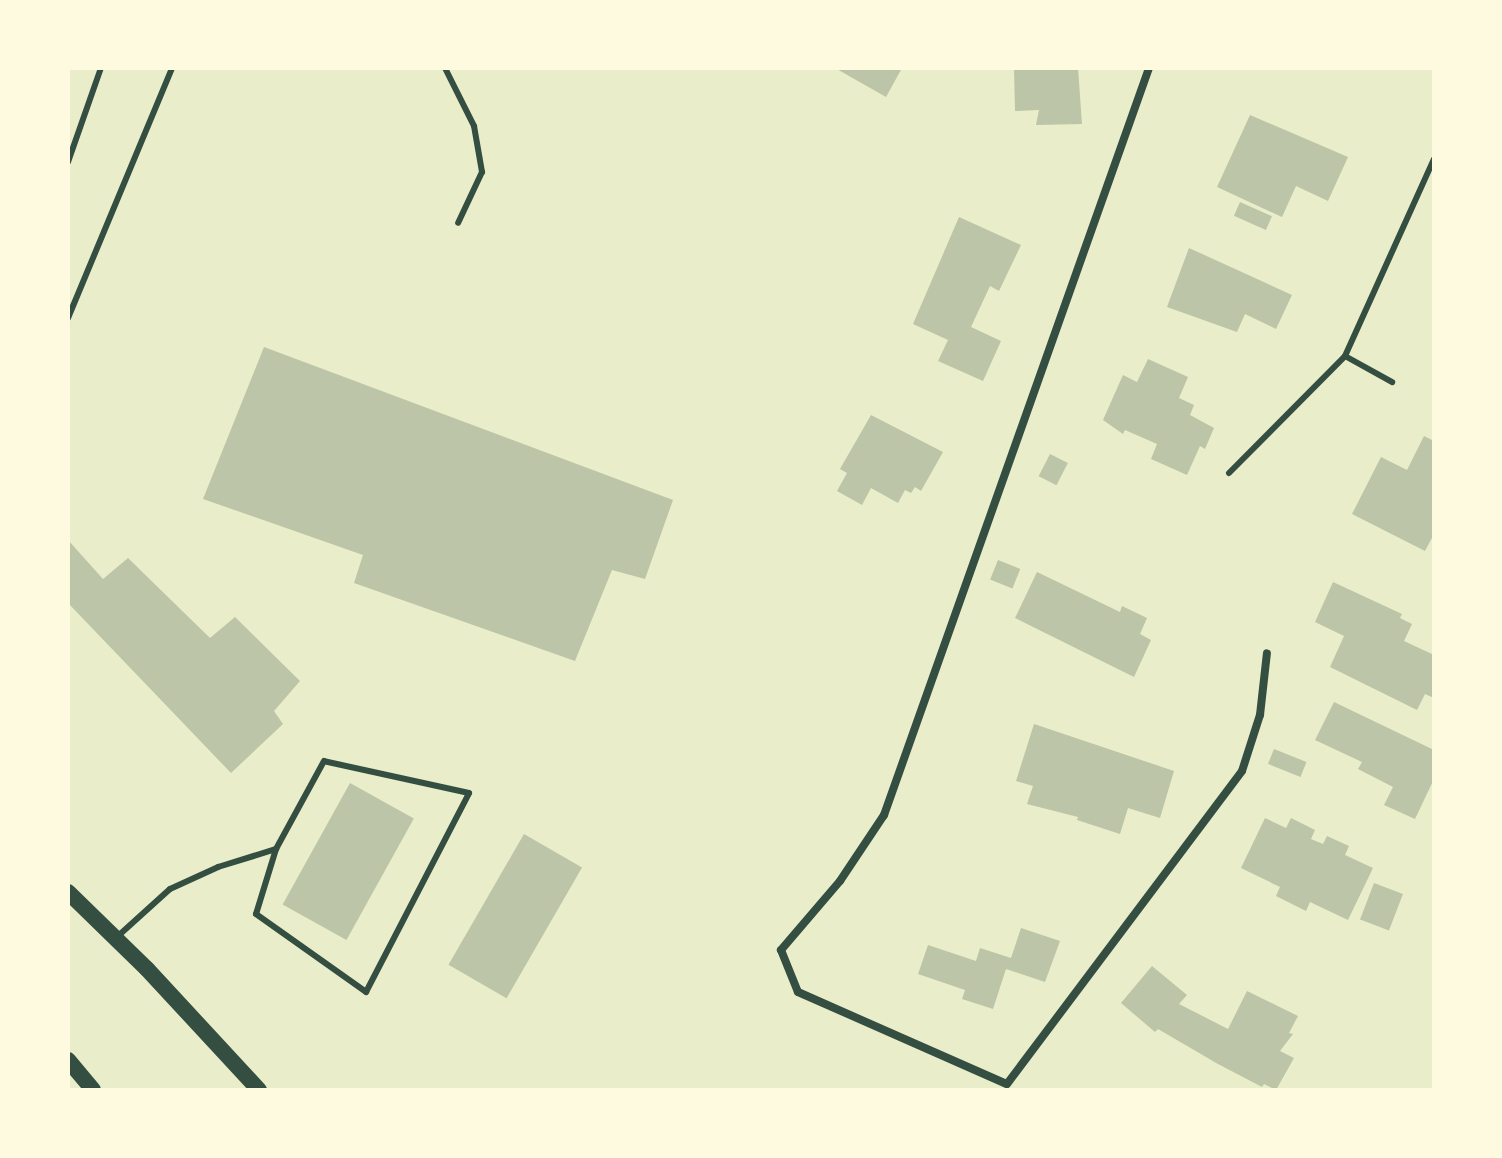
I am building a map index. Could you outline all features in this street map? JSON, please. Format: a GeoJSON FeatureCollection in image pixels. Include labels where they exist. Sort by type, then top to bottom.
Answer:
{"type":"FeatureCollection","features":[{"type":"Feature","properties":{"kind":"main road"},"geometry":{"type":"LineString","coordinates":[[68,892],[259,1090]]}},
{"type":"Feature","properties":{"kind":"main road"},"geometry":{"type":"LineString","coordinates":[[68,1060],[93,1090]]}},
{"type":"Feature","properties":{"kind":"street"},"geometry":{"type":"LineString","coordinates":[[1149,68],[884,815],[840,881],[781,950],[798,992],[1007,1084],[1242,771],[1260,715],[1267,653]]}},
{"type":"Feature","properties":{"kind":"lane"},"geometry":{"type":"LineString","coordinates":[[68,162],[101,68]]}},
{"type":"Feature","properties":{"kind":"lane"},"geometry":{"type":"LineString","coordinates":[[68,318],[172,68]]}},
{"type":"Feature","properties":{"kind":"lane"},"geometry":{"type":"LineString","coordinates":[[445,68],[474,126],[482,172],[458,223]]}},
{"type":"Feature","properties":{"kind":"lane"},"geometry":{"type":"LineString","coordinates":[[1229,473],[1345,356],[1434,159]]}},
{"type":"Feature","properties":{"kind":"lane"},"geometry":{"type":"LineString","coordinates":[[1345,356],[1392,382]]}},
{"type":"Feature","properties":{"kind":"lane"},"geometry":{"type":"LineString","coordinates":[[115,939],[170,889],[218,867],[276,849],[324,761],[469,793],[366,992],[256,914],[276,849]]}},
{"type":"Feature","properties":{"kind":"building"},"geometry":{"type":"Polygon","coordinates":[[[835,68],[902,68],[886,97],[835,68]]]}},
{"type":"Feature","properties":{"kind":"building"},"geometry":{"type":"Polygon","coordinates":[[[1014,68],[1078,68],[1082,124],[1036,125],[1039,110],[1015,111],[1014,68]]]}},
{"type":"Feature","properties":{"kind":"building"},"geometry":{"type":"Polygon","coordinates":[[[1250,115],[1348,157],[1328,201],[1296,186],[1282,217],[1217,187],[1250,115]]]}},
{"type":"Feature","properties":{"kind":"building"},"geometry":{"type":"Polygon","coordinates":[[[1240,202],[1272,216],[1266,230],[1234,216],[1240,202]]]}},
{"type":"Feature","properties":{"kind":"building"},"geometry":{"type":"Polygon","coordinates":[[[959,217],[1021,245],[999,291],[990,286],[971,327],[1001,341],[983,381],[938,361],[948,340],[913,324],[959,217]]]}},
{"type":"Feature","properties":{"kind":"building"},"geometry":{"type":"Polygon","coordinates":[[[1189,248],[1292,295],[1276,329],[1245,314],[1237,332],[1167,307],[1189,248]]]}},
{"type":"Feature","properties":{"kind":"building"},"geometry":{"type":"Polygon","coordinates":[[[264,347],[673,500],[645,579],[612,570],[575,661],[354,583],[363,555],[203,499],[264,347]]]}},
{"type":"Feature","properties":{"kind":"building"},"geometry":{"type":"Polygon","coordinates":[[[1148,359],[1188,377],[1179,398],[1194,405],[1190,415],[1214,428],[1205,449],[1200,446],[1187,475],[1151,459],[1157,444],[1125,430],[1123,434],[1103,420],[1123,375],[1137,382],[1148,359]]]}},
{"type":"Feature","properties":{"kind":"building"},"geometry":{"type":"Polygon","coordinates":[[[871,415],[943,452],[921,491],[915,487],[911,493],[905,490],[898,503],[871,488],[862,505],[837,491],[847,473],[840,469],[871,415]]]}},
{"type":"Feature","properties":{"kind":"building"},"geometry":{"type":"Polygon","coordinates":[[[1424,436],[1434,441],[1434,534],[1425,551],[1352,514],[1381,457],[1407,470],[1424,436]]]}},
{"type":"Feature","properties":{"kind":"building"},"geometry":{"type":"Polygon","coordinates":[[[1050,454],[1068,463],[1056,485],[1039,476],[1050,454]]]}},
{"type":"Feature","properties":{"kind":"building"},"geometry":{"type":"Polygon","coordinates":[[[68,540],[103,579],[128,558],[210,638],[235,617],[300,681],[274,711],[283,724],[231,773],[68,603],[68,540]]]}},
{"type":"Feature","properties":{"kind":"building"},"geometry":{"type":"Polygon","coordinates":[[[998,560],[1020,569],[1012,588],[990,579],[998,560]]]}},
{"type":"Feature","properties":{"kind":"building"},"geometry":{"type":"Polygon","coordinates":[[[1037,572],[1120,612],[1122,606],[1147,618],[1140,634],[1151,640],[1134,677],[1015,618],[1037,572]]]}},
{"type":"Feature","properties":{"kind":"building"},"geometry":{"type":"Polygon","coordinates":[[[1333,582],[1402,614],[1400,618],[1412,624],[1404,641],[1434,655],[1434,698],[1425,694],[1417,710],[1330,667],[1344,636],[1315,622],[1333,582]]]}},
{"type":"Feature","properties":{"kind":"building"},"geometry":{"type":"Polygon","coordinates":[[[1334,702],[1434,750],[1434,779],[1415,819],[1384,805],[1393,787],[1358,769],[1362,762],[1315,740],[1334,702]]]}},
{"type":"Feature","properties":{"kind":"building"},"geometry":{"type":"Polygon","coordinates":[[[1034,724],[1174,771],[1160,818],[1128,808],[1120,834],[1077,820],[1078,817],[1027,804],[1033,786],[1016,781],[1034,724]]]}},
{"type":"Feature","properties":{"kind":"building"},"geometry":{"type":"Polygon","coordinates":[[[1274,749],[1306,762],[1300,777],[1268,764],[1274,749]]]}},
{"type":"Feature","properties":{"kind":"building"},"geometry":{"type":"Polygon","coordinates":[[[350,783],[414,818],[346,940],[283,905],[350,783]]]}},
{"type":"Feature","properties":{"kind":"building"},"geometry":{"type":"Polygon","coordinates":[[[1265,818],[1286,828],[1291,818],[1315,830],[1311,839],[1323,844],[1327,836],[1349,846],[1345,855],[1373,868],[1348,920],[1310,902],[1306,911],[1276,896],[1280,887],[1241,868],[1265,818]]]}},
{"type":"Feature","properties":{"kind":"building"},"geometry":{"type":"Polygon","coordinates":[[[524,834],[582,867],[507,998],[448,965],[524,834]]]}},
{"type":"Feature","properties":{"kind":"building"},"geometry":{"type":"Polygon","coordinates":[[[1374,883],[1403,894],[1389,931],[1360,919],[1374,883]]]}},
{"type":"Feature","properties":{"kind":"building"},"geometry":{"type":"Polygon","coordinates":[[[1021,928],[1060,941],[1045,982],[1006,969],[993,1009],[962,999],[965,990],[918,974],[928,945],[976,961],[980,948],[1011,958],[1021,928]]]}},
{"type":"Feature","properties":{"kind":"building"},"geometry":{"type":"Polygon","coordinates":[[[1152,966],[1187,995],[1179,1004],[1228,1029],[1247,991],[1298,1016],[1289,1033],[1293,1034],[1280,1051],[1294,1058],[1276,1090],[1264,1084],[1262,1087],[1158,1029],[1155,1032],[1121,1003],[1152,966]]]}}]}
